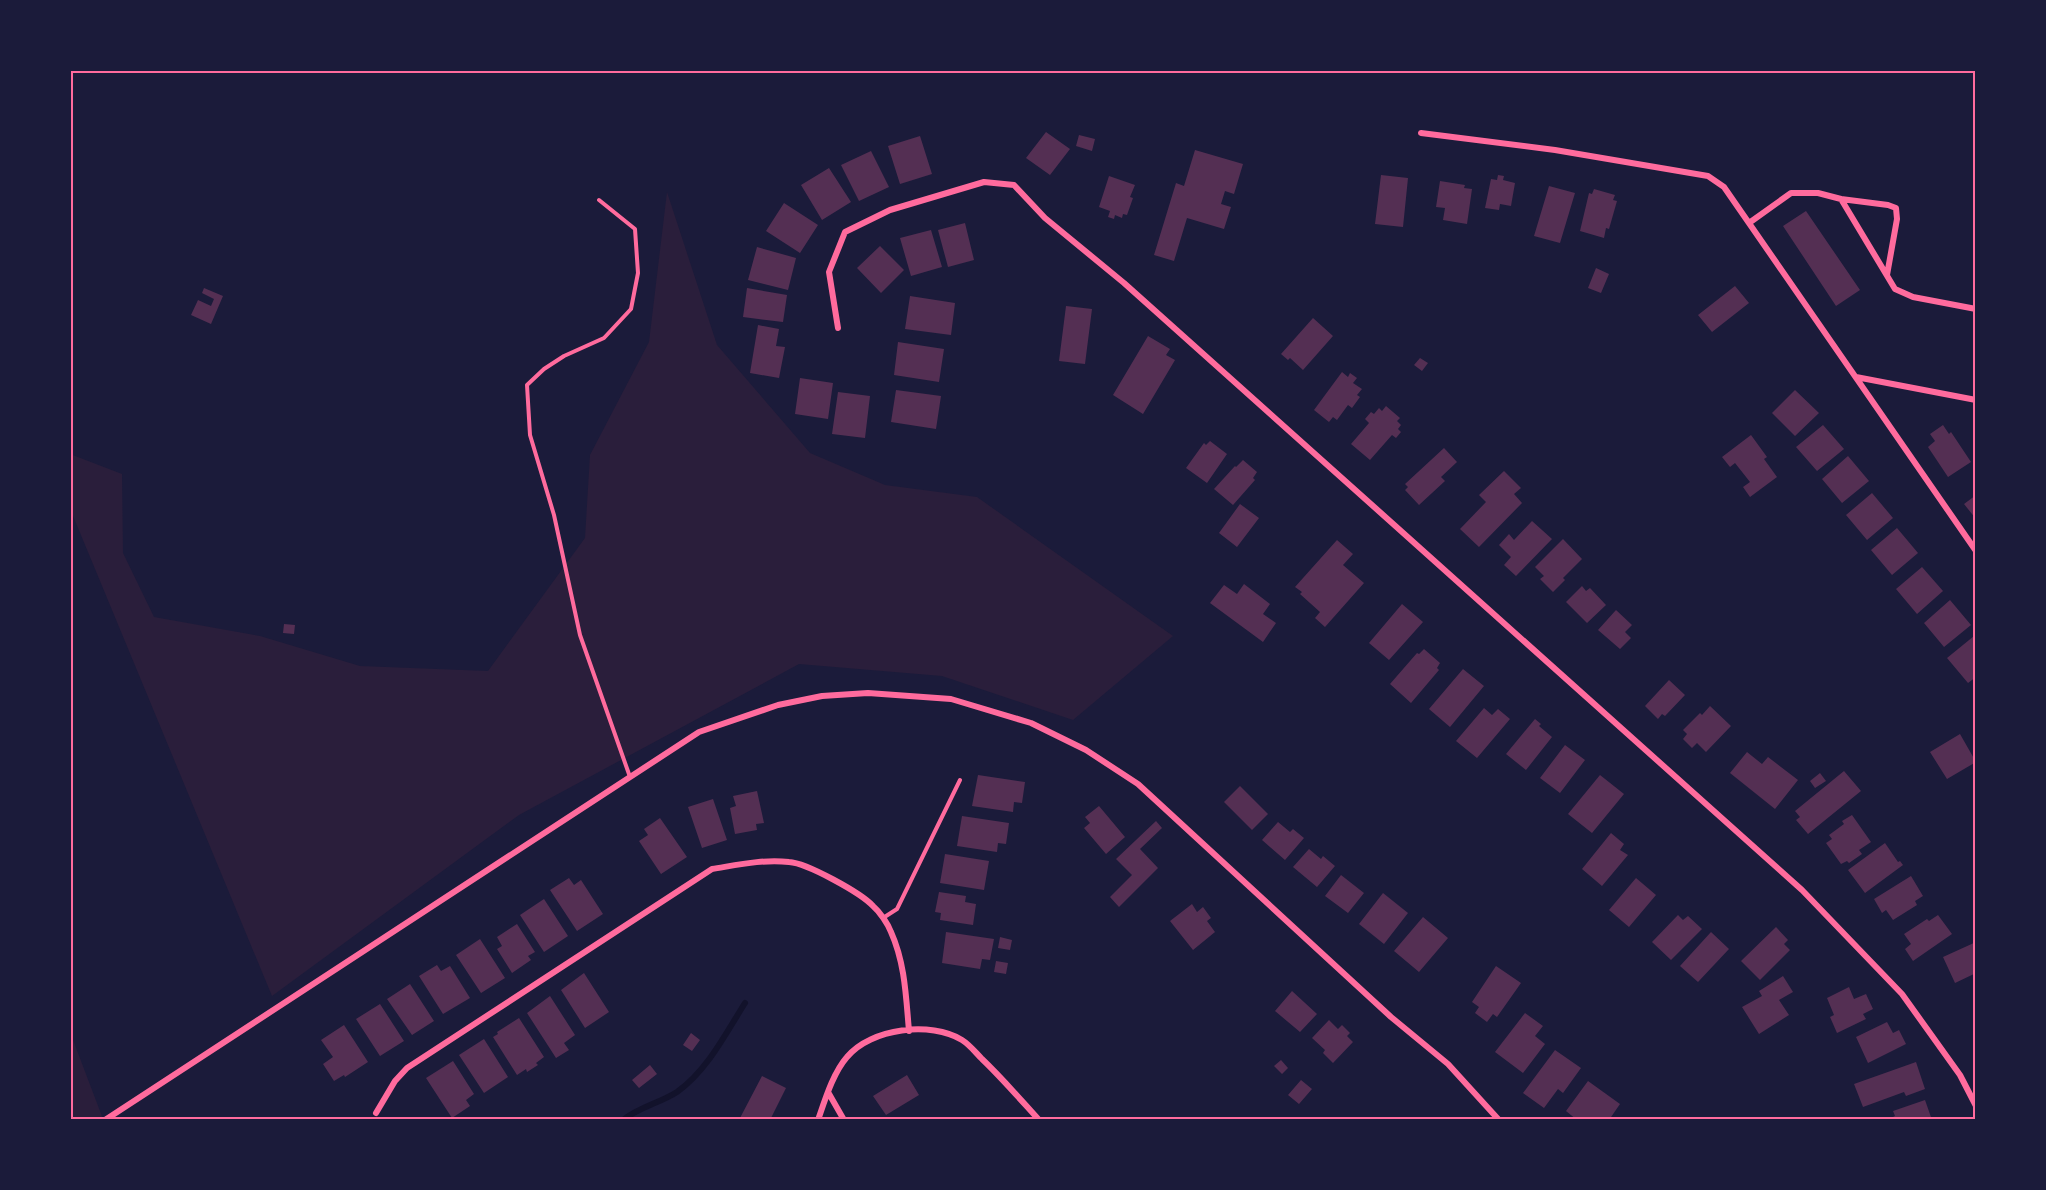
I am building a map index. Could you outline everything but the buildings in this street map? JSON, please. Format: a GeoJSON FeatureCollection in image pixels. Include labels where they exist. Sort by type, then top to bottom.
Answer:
{"type":"FeatureCollection","features":[{"type":"Feature","properties":{"kind":"street"},"geometry":{"type":"LineString","coordinates":[[1421,133],[1555,150],[1708,176],[1724,187],[1976,551]]}},
{"type":"Feature","properties":{"kind":"street"},"geometry":{"type":"LineString","coordinates":[[838,328],[829,272],[845,232],[890,210],[984,182],[1014,185],[1046,218],[1124,283],[1802,890],[1902,994],[1960,1075],[1976,1106]]}},
{"type":"Feature","properties":{"kind":"street"},"geometry":{"type":"LineString","coordinates":[[1749,223],[1791,193],[1818,193],[1896,208],[1897,219],[1887,276]]}},
{"type":"Feature","properties":{"kind":"street"},"geometry":{"type":"LineString","coordinates":[[1841,199],[1895,289],[1914,297],[1976,309]]}},
{"type":"Feature","properties":{"kind":"street"},"geometry":{"type":"LineString","coordinates":[[1855,376],[1976,400]]}},
{"type":"Feature","properties":{"kind":"street"},"geometry":{"type":"LineString","coordinates":[[105,1119],[699,732],[778,705],[822,696],[868,693],[951,699],[1031,723],[1086,750],[1138,784],[1391,1017],[1448,1064],[1499,1119]]}},
{"type":"Feature","properties":{"kind":"street"},"geometry":{"type":"LineString","coordinates":[[376,1113],[395,1081],[407,1068],[712,869],[755,862],[791,862],[815,870],[873,905],[891,931],[904,972],[909,1031]]}},
{"type":"Feature","properties":{"kind":"street"},"geometry":{"type":"LineString","coordinates":[[818,1119],[828,1092],[847,1057],[863,1044],[884,1034],[925,1028],[947,1033],[963,1041],[998,1073],[1039,1119]]}},
{"type":"Feature","properties":{"kind":"street"},"geometry":{"type":"LineString","coordinates":[[828,1092],[844,1119]]}},
{"type":"Feature","properties":{"kind":"lane"},"geometry":{"type":"LineString","coordinates":[[599,200],[635,230],[638,273],[631,309],[604,338],[564,356],[544,369],[527,385],[530,435],[554,515],[580,635],[630,777]]}},
{"type":"Feature","properties":{"kind":"lane"},"geometry":{"type":"LineString","coordinates":[[883,919],[897,909],[960,780]]}},
{"type":"Feature","properties":{"kind":"shaded area"},"geometry":{"type":"Polygon","coordinates":[[[667,192],[717,345],[810,453],[885,485],[977,497],[1173,636],[1073,720],[942,676],[799,664],[519,815],[272,996],[71,511],[70,454],[122,474],[123,553],[154,617],[260,636],[360,666],[488,671],[585,538],[590,455],[649,342],[667,192]]]}},
{"type":"Feature","properties":{"kind":"shaded area"},"geometry":{"type":"Polygon","coordinates":[[[70,1032],[103,1119],[71,1119],[70,1032]]]}},
{"type":"Feature","properties":{"kind":"waterway"},"geometry":{"type":"LineString","coordinates":[[623,1120],[670,1096],[688,1083],[707,1063],[745,1003]]}}]}
